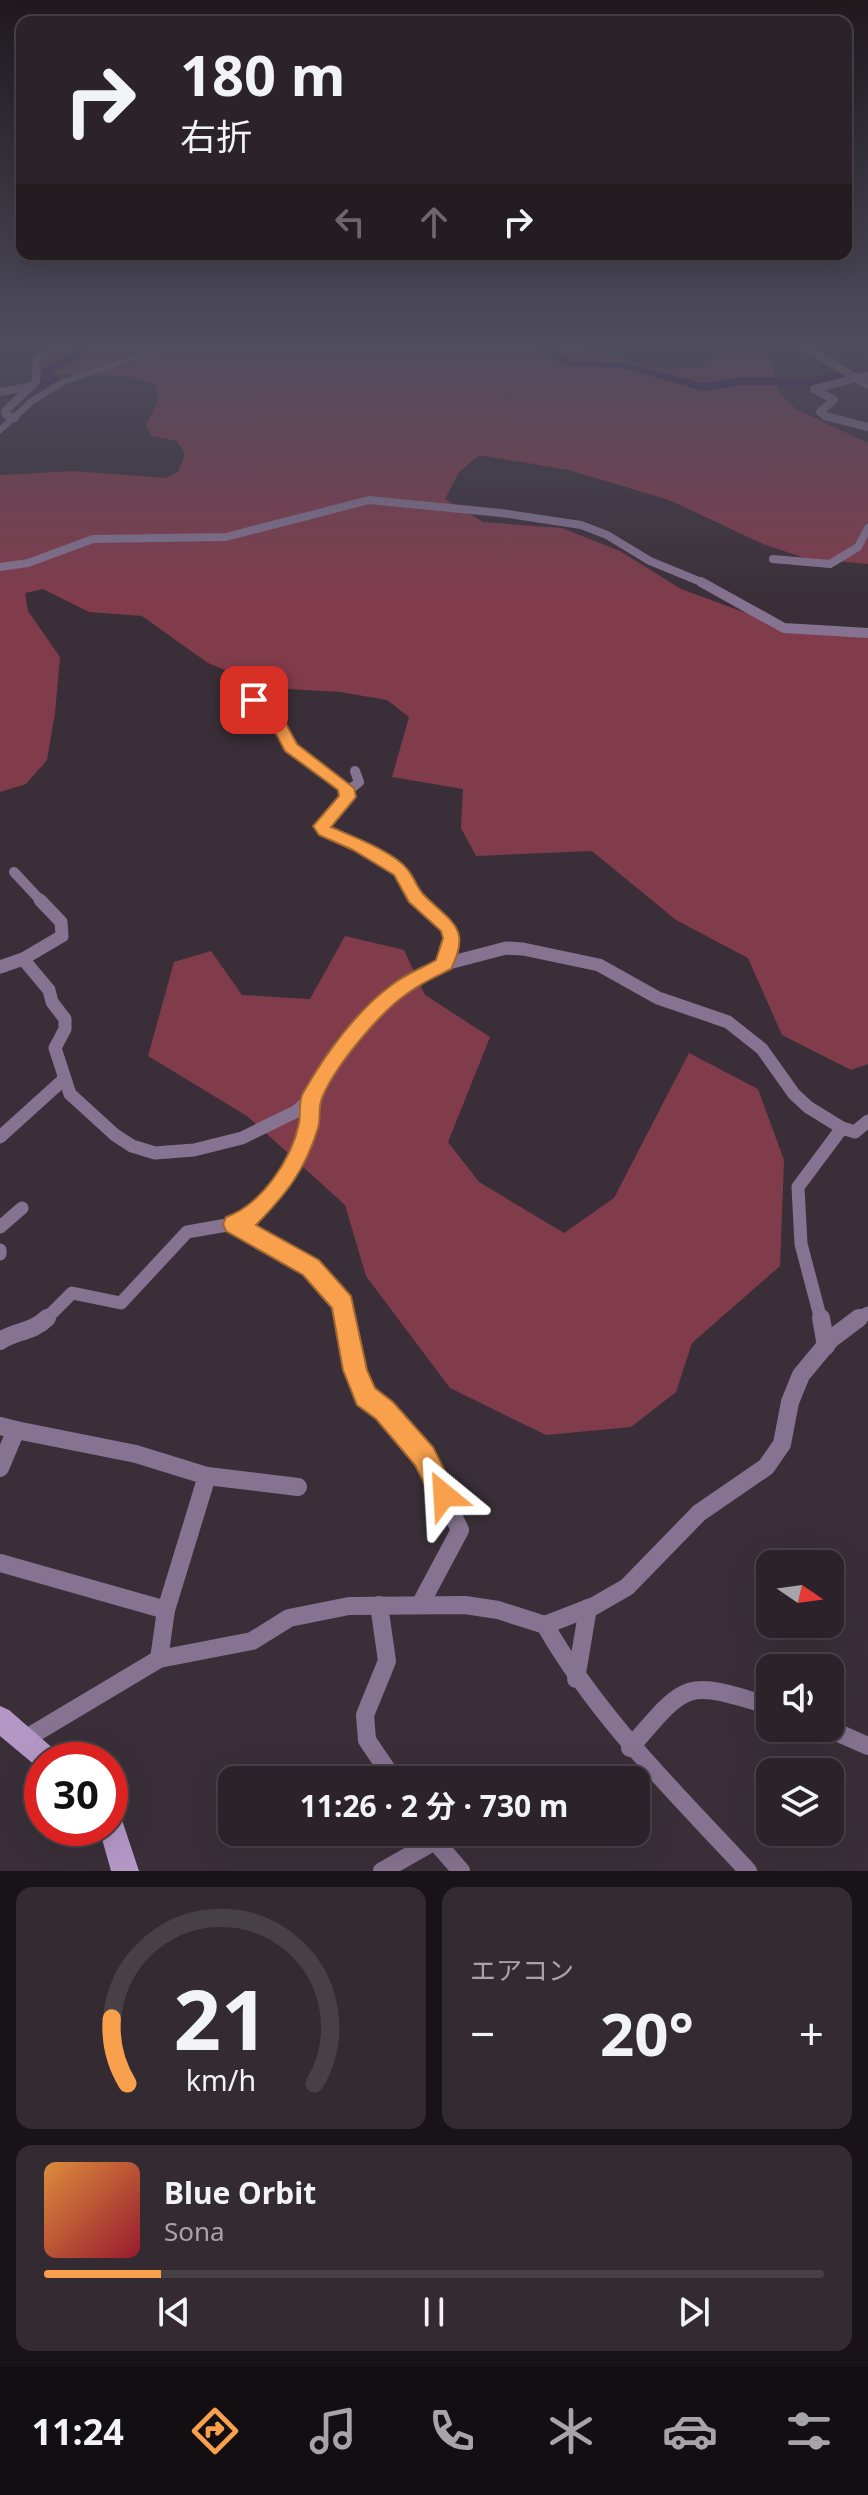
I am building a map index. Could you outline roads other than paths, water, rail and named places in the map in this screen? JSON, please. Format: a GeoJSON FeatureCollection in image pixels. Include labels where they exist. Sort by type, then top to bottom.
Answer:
{"type":"FeatureCollection","features":[{"type":"Feature","properties":{"kind":"main road"},"geometry":{"type":"LineString","coordinates":[[0,1719],[28,1742]]}},
{"type":"Feature","properties":{"kind":"main road"},"geometry":{"type":"LineString","coordinates":[[118,1846],[125,1871]]}},
{"type":"Feature","properties":{"kind":"street"},"geometry":{"type":"LineString","coordinates":[[0,567],[28,563],[93,539],[187,540],[235,536],[369,500],[501,513],[581,525],[607,535],[650,561],[712,587],[784,628],[868,633]]}},
{"type":"Feature","properties":{"kind":"street"},"geometry":{"type":"LineString","coordinates":[[773,559],[830,564],[858,547],[868,528]]}},
{"type":"Feature","properties":{"kind":"street"},"geometry":{"type":"LineString","coordinates":[[240,701],[254,700],[280,726],[291,747],[346,788],[348,797],[321,826],[400,871],[415,898],[449,928],[452,938],[445,964]]}},
{"type":"Feature","properties":{"kind":"street"},"geometry":{"type":"LineString","coordinates":[[347,792],[359,782],[355,771]]}},
{"type":"Feature","properties":{"kind":"street"},"geometry":{"type":"LineString","coordinates":[[0,878],[18,870],[61,922],[62,936],[23,959],[0,967]]}},
{"type":"Feature","properties":{"kind":"street"},"geometry":{"type":"LineString","coordinates":[[23,959],[49,990],[52,1002],[65,1019],[65,1029],[55,1048],[70,1094],[115,1135],[132,1146],[155,1153],[194,1150],[242,1138],[297,1111],[311,1098],[333,1063],[383,1004],[401,988],[445,964],[506,948],[545,951],[616,972],[640,989],[717,1016],[749,1036],[775,1064],[794,1094],[808,1107],[842,1128],[855,1132],[868,1121]]}},
{"type":"Feature","properties":{"kind":"street"},"geometry":{"type":"LineString","coordinates":[[0,1137],[63,1080]]}},
{"type":"Feature","properties":{"kind":"street"},"geometry":{"type":"LineString","coordinates":[[0,1341],[13,1332],[35,1330],[72,1293],[121,1303],[187,1232],[244,1222],[282,1184],[299,1154],[310,1123],[311,1098]]}},
{"type":"Feature","properties":{"kind":"street"},"geometry":{"type":"LineString","coordinates":[[826,1346],[817,1296],[801,1244],[798,1187],[842,1128]]}},
{"type":"Feature","properties":{"kind":"street"},"geometry":{"type":"LineString","coordinates":[[0,1227],[22,1208]]}},
{"type":"Feature","properties":{"kind":"street"},"geometry":{"type":"LineString","coordinates":[[234,1224],[311,1268],[343,1304],[355,1370],[365,1396],[385,1410],[424,1456],[444,1495],[460,1530],[420,1605]]}},
{"type":"Feature","properties":{"kind":"street"},"geometry":{"type":"LineString","coordinates":[[25,1739],[159,1659],[252,1641],[289,1618],[349,1606],[465,1605],[498,1610],[545,1625],[613,1597],[636,1580],[678,1533],[712,1502],[748,1484],[770,1463],[781,1447],[788,1426],[790,1402],[803,1374],[826,1346],[868,1313]]}},
{"type":"Feature","properties":{"kind":"street"},"geometry":{"type":"LineString","coordinates":[[0,1468],[8,1428],[136,1454],[207,1476],[298,1487]]}},
{"type":"Feature","properties":{"kind":"street"},"geometry":{"type":"LineString","coordinates":[[159,1659],[166,1610],[207,1476]]}},
{"type":"Feature","properties":{"kind":"street"},"geometry":{"type":"LineString","coordinates":[[0,1563],[166,1610]]}},
{"type":"Feature","properties":{"kind":"street"},"geometry":{"type":"LineString","coordinates":[[379,1605],[387,1661],[365,1715],[367,1740],[385,1766]]}},
{"type":"Feature","properties":{"kind":"street"},"geometry":{"type":"LineString","coordinates":[[576,1679],[588,1608]]}},
{"type":"Feature","properties":{"kind":"street"},"geometry":{"type":"LineString","coordinates":[[545,1625],[576,1679],[630,1748],[748,1871]]}},
{"type":"Feature","properties":{"kind":"street"},"geometry":{"type":"LineString","coordinates":[[630,1748],[673,1701],[685,1693],[701,1688],[756,1702]]}},
{"type":"Feature","properties":{"kind":"street"},"geometry":{"type":"LineString","coordinates":[[844,1735],[868,1746]]}},
{"type":"Feature","properties":{"kind":"street"},"geometry":{"type":"LineString","coordinates":[[382,1871],[418,1846]]}},
{"type":"Feature","properties":{"kind":"street"},"geometry":{"type":"LineString","coordinates":[[440,1846],[461,1871]]}}]}
